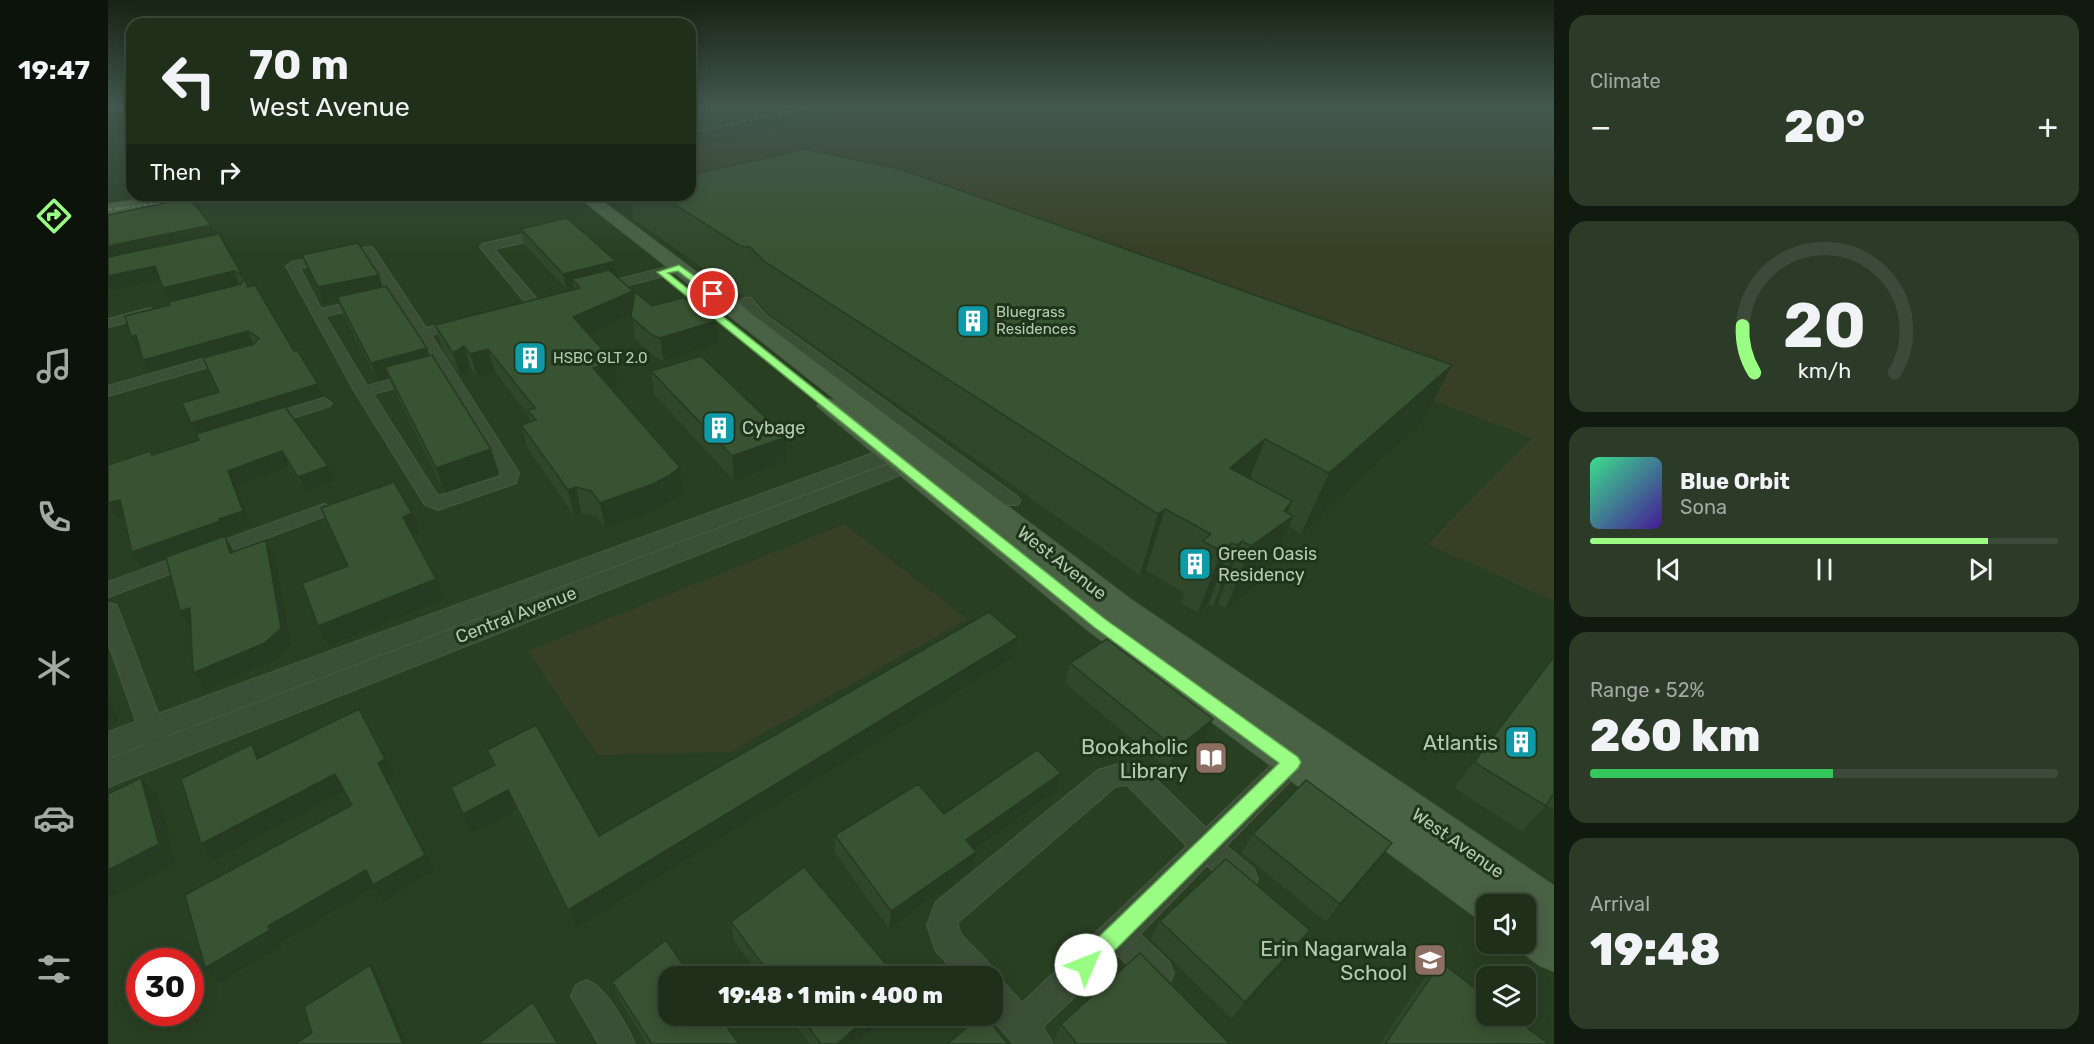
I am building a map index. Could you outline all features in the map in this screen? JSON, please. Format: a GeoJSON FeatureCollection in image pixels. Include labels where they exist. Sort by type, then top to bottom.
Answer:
{"type":"FeatureCollection","features":[{"type":"Feature","properties":{"kind":"main road"},"geometry":{"type":"LineString","coordinates":[[108,204],[128,201]]}},
{"type":"Feature","properties":{"kind":"main road"},"geometry":{"type":"LineString","coordinates":[[108,209],[163,201]]}},
{"type":"Feature","properties":{"kind":"main road","name":"West Avenue"},"geometry":{"type":"LineString","coordinates":[[572,201],[888,420],[907,456]]}},
{"type":"Feature","properties":{"kind":"main road","name":"West Avenue"},"geometry":{"type":"LineString","coordinates":[[591,201],[670,270],[907,456],[1100,623],[1554,910]]}},
{"type":"Feature","properties":{"kind":"main road","name":"West Avenue"},"geometry":{"type":"LineString","coordinates":[[1301,752],[1478,894]]}},
{"type":"Feature","properties":{"kind":"main road"},"geometry":{"type":"LineString","coordinates":[[1536,936],[1554,950]]}},
{"type":"Feature","properties":{"kind":"street"},"geometry":{"type":"LineString","coordinates":[[535,305],[486,247],[563,230]]}},
{"type":"Feature","properties":{"kind":"street"},"geometry":{"type":"LineString","coordinates":[[369,251],[376,265],[386,298],[422,333],[510,473],[510,479],[438,504],[431,500],[317,315],[292,266],[369,251]]}},
{"type":"Feature","properties":{"kind":"street"},"geometry":{"type":"LineString","coordinates":[[578,293],[628,276],[670,270]]}},
{"type":"Feature","properties":{"kind":"street"},"geometry":{"type":"LineString","coordinates":[[317,315],[386,298]]}},
{"type":"Feature","properties":{"kind":"street"},"geometry":{"type":"LineString","coordinates":[[746,301],[761,318],[888,420],[1011,501]]}},
{"type":"Feature","properties":{"kind":"street"},"geometry":{"type":"LineString","coordinates":[[108,323],[163,309]]}},
{"type":"Feature","properties":{"kind":"street"},"geometry":{"type":"LineString","coordinates":[[422,333],[478,319]]}},
{"type":"Feature","properties":{"kind":"street"},"geometry":{"type":"LineString","coordinates":[[108,391],[243,353]]}},
{"type":"Feature","properties":{"kind":"street"},"geometry":{"type":"LineString","coordinates":[[363,392],[445,369]]}},
{"type":"Feature","properties":{"kind":"street"},"geometry":{"type":"LineString","coordinates":[[256,424],[324,403]]}},
{"type":"Feature","properties":{"kind":"street","name":"Central Avenue"},"geometry":{"type":"LineString","coordinates":[[108,773],[155,740],[907,456]]}},
{"type":"Feature","properties":{"kind":"street"},"geometry":{"type":"LineString","coordinates":[[108,590],[324,510]]}},
{"type":"Feature","properties":{"kind":"street"},"geometry":{"type":"LineString","coordinates":[[108,611],[155,740]]}},
{"type":"Feature","properties":{"kind":"street","name":"Central Avenue"},"geometry":{"type":"LineString","coordinates":[[108,745],[155,740]]}},
{"type":"Feature","properties":{"kind":"street"},"geometry":{"type":"LineString","coordinates":[[1003,1006],[1028,1035],[1118,934],[1301,752]]}},
{"type":"Feature","properties":{"kind":"street"},"geometry":{"type":"LineString","coordinates":[[970,966],[947,940],[942,926],[948,912],[1107,778],[1122,774],[1135,776],[1205,845],[1268,900]]}},
{"type":"Feature","properties":{"kind":"street"},"geometry":{"type":"LineString","coordinates":[[1118,934],[1182,997]]}},
{"type":"Feature","properties":{"kind":"street"},"geometry":{"type":"LineString","coordinates":[[587,996],[618,1044]]}},
{"type":"Feature","properties":{"kind":"shaded area"},"geometry":{"type":"Polygon","coordinates":[[[696,155],[1554,155],[1554,601],[1428,544],[1532,438],[870,186],[696,195],[696,155]]]}},
{"type":"Feature","properties":{"kind":"shaded area"},"geometry":{"type":"Polygon","coordinates":[[[844,524],[967,619],[730,752],[598,755],[528,651],[844,524]]]}},
{"type":"Feature","properties":{"kind":"building","name":"Bluegrass Residences"},"geometry":{"type":"Polygon","coordinates":[[[780,155],[832,155],[900,169],[1452,365],[1329,473],[1265,439],[1230,468],[1292,501],[1284,511],[1293,516],[1251,546],[1242,541],[1237,545],[1232,543],[1221,551],[1203,541],[1211,534],[1165,509],[1158,514],[765,262],[750,247],[740,246],[669,201],[696,201],[696,174],[780,155]]]}},
{"type":"Feature","properties":{"kind":"building"},"geometry":{"type":"Polygon","coordinates":[[[175,201],[191,201],[211,225],[108,246],[108,215],[175,201]]]}},
{"type":"Feature","properties":{"kind":"building"},"geometry":{"type":"Polygon","coordinates":[[[567,218],[616,261],[563,274],[521,229],[567,218]]]}},
{"type":"Feature","properties":{"kind":"building"},"geometry":{"type":"Polygon","coordinates":[[[219,234],[242,275],[234,271],[163,288],[155,266],[108,276],[108,257],[219,234]]]}},
{"type":"Feature","properties":{"kind":"building"},"geometry":{"type":"Polygon","coordinates":[[[358,243],[379,275],[318,287],[302,255],[358,243]]]}},
{"type":"Feature","properties":{"kind":"building"},"geometry":{"type":"Polygon","coordinates":[[[609,270],[633,291],[573,317],[614,362],[593,368],[680,467],[653,484],[600,503],[591,491],[576,487],[568,490],[521,425],[536,420],[527,410],[535,408],[488,349],[470,354],[464,346],[453,353],[435,325],[580,288],[572,279],[609,270]]]}},
{"type":"Feature","properties":{"kind":"building"},"geometry":{"type":"Polygon","coordinates":[[[244,279],[248,287],[255,285],[294,351],[297,350],[318,384],[191,423],[182,403],[219,392],[203,358],[254,344],[259,338],[248,331],[143,360],[136,335],[131,336],[125,316],[241,284],[244,279]]]}},
{"type":"Feature","properties":{"kind":"building"},"geometry":{"type":"Polygon","coordinates":[[[386,286],[427,348],[371,363],[337,297],[386,286]]]}},
{"type":"Feature","properties":{"kind":"building"},"geometry":{"type":"Polygon","coordinates":[[[635,292],[652,306],[682,298],[689,300],[716,321],[660,338],[652,335],[631,317],[635,292]]]}},
{"type":"Feature","properties":{"kind":"building"},"geometry":{"type":"Polygon","coordinates":[[[432,355],[491,449],[436,468],[385,367],[432,355]]]}},
{"type":"Feature","properties":{"kind":"building"},"geometry":{"type":"Polygon","coordinates":[[[701,356],[786,437],[732,456],[651,371],[701,356]]]}},
{"type":"Feature","properties":{"kind":"building"},"geometry":{"type":"Polygon","coordinates":[[[285,407],[328,466],[298,477],[282,451],[228,471],[243,511],[132,552],[120,500],[109,503],[108,501],[108,465],[150,451],[152,455],[199,440],[196,434],[285,407]]]}},
{"type":"Feature","properties":{"kind":"building"},"geometry":{"type":"Polygon","coordinates":[[[394,482],[412,513],[403,517],[436,579],[318,626],[302,583],[348,566],[321,508],[394,482]]]}},
{"type":"Feature","properties":{"kind":"building"},"geometry":{"type":"Polygon","coordinates":[[[225,536],[230,553],[266,540],[281,628],[265,643],[193,673],[190,608],[180,611],[166,557],[225,536]]]}},
{"type":"Feature","properties":{"kind":"building"},"geometry":{"type":"Polygon","coordinates":[[[989,612],[1018,637],[568,910],[508,790],[463,814],[451,787],[495,765],[487,750],[536,725],[599,836],[989,612]]]}},
{"type":"Feature","properties":{"kind":"building"},"geometry":{"type":"Polygon","coordinates":[[[1107,639],[1213,719],[1176,749],[1070,663],[1107,639]]]}},
{"type":"Feature","properties":{"kind":"building","name":"Atlantis"},"geometry":{"type":"Polygon","coordinates":[[[1553,658],[1554,793],[1546,806],[1474,762],[1553,658]]]}},
{"type":"Feature","properties":{"kind":"building"},"geometry":{"type":"Polygon","coordinates":[[[359,709],[385,759],[378,763],[425,855],[373,885],[366,870],[268,926],[270,930],[205,968],[204,948],[200,948],[185,895],[352,805],[335,774],[201,844],[181,779],[252,744],[257,759],[359,709]]]}},
{"type":"Feature","properties":{"kind":"building"},"geometry":{"type":"Polygon","coordinates":[[[1037,750],[1061,773],[966,840],[976,852],[891,911],[835,835],[918,784],[944,814],[1037,750]]]}},
{"type":"Feature","properties":{"kind":"building"},"geometry":{"type":"Polygon","coordinates":[[[141,778],[159,844],[108,870],[108,794],[141,778]]]}},
{"type":"Feature","properties":{"kind":"building"},"geometry":{"type":"Polygon","coordinates":[[[1306,780],[1392,843],[1340,904],[1253,834],[1306,780]]]}},
{"type":"Feature","properties":{"kind":"building"},"geometry":{"type":"Polygon","coordinates":[[[1226,859],[1310,930],[1245,1002],[1160,921],[1226,859]]]}},
{"type":"Feature","properties":{"kind":"building"},"geometry":{"type":"Polygon","coordinates":[[[804,867],[888,966],[764,966],[731,922],[804,867]]]}},
{"type":"Feature","properties":{"kind":"building"},"geometry":{"type":"Polygon","coordinates":[[[666,940],[684,966],[658,966],[658,1026],[726,1026],[739,1044],[652,1044],[612,982],[666,940]]]}},
{"type":"Feature","properties":{"kind":"building"},"geometry":{"type":"Polygon","coordinates":[[[1140,953],[1230,1044],[1077,1044],[1061,1024],[1140,953]]]}},
{"type":"Feature","properties":{"kind":"building"},"geometry":{"type":"Polygon","coordinates":[[[1441,962],[1476,989],[1476,1026],[1525,1026],[1549,1044],[1385,1044],[1441,962]]]}},
{"type":"Feature","properties":{"kind":"building"},"geometry":{"type":"Polygon","coordinates":[[[370,965],[403,1044],[295,1044],[312,1033],[304,1007],[370,965]]]}},
{"type":"Feature","properties":{"kind":"building"},"geometry":{"type":"Polygon","coordinates":[[[533,1002],[558,1044],[478,1044],[533,1002]]]}},
{"type":"Feature","properties":{"kind":"building"},"geometry":{"type":"Polygon","coordinates":[[[808,1026],[858,1026],[837,1044],[821,1044],[808,1026]]]}},
{"type":"Feature","properties":{"kind":"building"},"geometry":{"type":"Polygon","coordinates":[[[969,1026],[993,1026],[1008,1044],[947,1044],[969,1026]]]}},
{"type":"Feature","properties":{"kind":"railway"},"geometry":{"type":"LineString","coordinates":[[114,209],[173,201]]}},
{"type":"Feature","properties":{"kind":"railway"},"geometry":{"type":"LineString","coordinates":[[108,210],[125,208]]}},
{"type":"Feature","properties":{"kind":"place","name":"Bluegrass Residences"},"geometry":{"type":"Point","coordinates":[973,321]}},
{"type":"Feature","properties":{"kind":"place","name":"HSBC GLT 2.0"},"geometry":{"type":"Point","coordinates":[530,358]}},
{"type":"Feature","properties":{"kind":"place","name":"Cybage"},"geometry":{"type":"Point","coordinates":[719,428]}},
{"type":"Feature","properties":{"kind":"place","name":"Green Oasis Residency"},"geometry":{"type":"Point","coordinates":[1195,564]}},
{"type":"Feature","properties":{"kind":"place","name":"Atlantis"},"geometry":{"type":"Point","coordinates":[1521,742]}},
{"type":"Feature","properties":{"kind":"place","name":"Bookaholic Library"},"geometry":{"type":"Point","coordinates":[1211,758]}},
{"type":"Feature","properties":{"kind":"place","name":"Erin Nagarwala School"},"geometry":{"type":"Point","coordinates":[1430,960]}},
{"type":"Feature","properties":{"kind":"route"},"geometry":{"type":"LineString","coordinates":[[713,294],[679,268],[661,272],[1100,623],[1292,762],[1205,845],[1086,965]]}}]}
